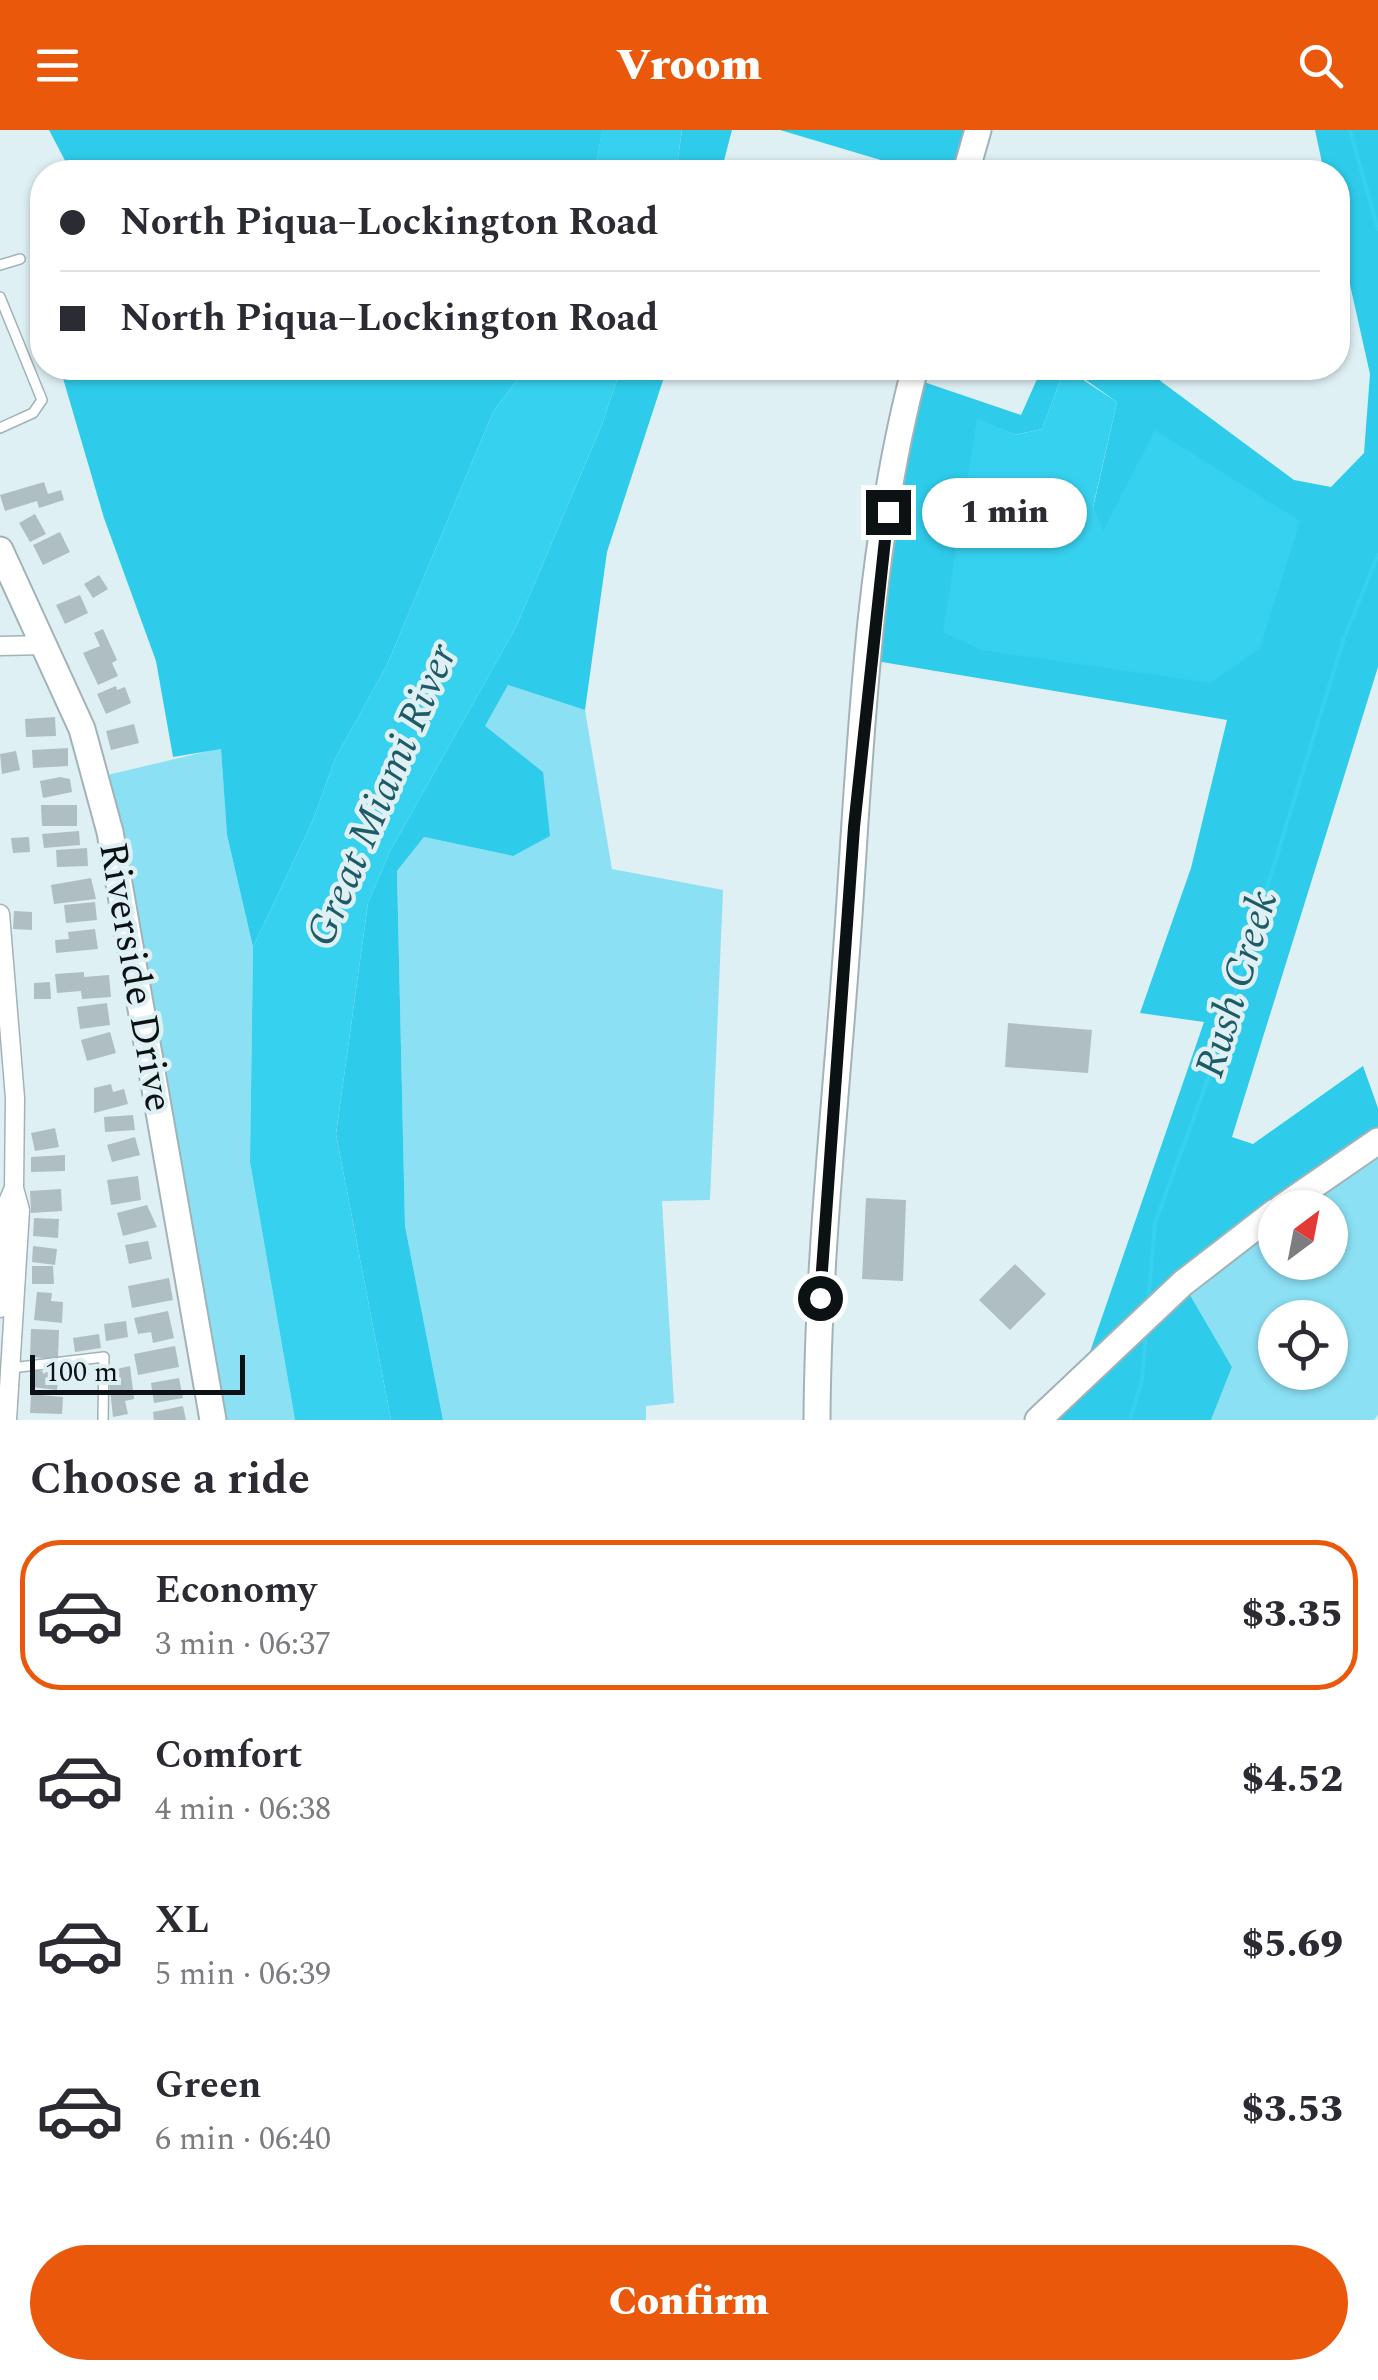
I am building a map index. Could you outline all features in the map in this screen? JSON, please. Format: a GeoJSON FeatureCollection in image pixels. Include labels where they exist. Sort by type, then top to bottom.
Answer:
{"type":"FeatureCollection","features":[{"type":"Feature","properties":{"kind":"main road"},"geometry":{"type":"LineString","coordinates":[[969,160],[978,130]]}},
{"type":"Feature","properties":{"kind":"main road"},"geometry":{"type":"LineString","coordinates":[[816,1420],[818,1331],[858,792],[898,433],[912,380]]}},
{"type":"Feature","properties":{"kind":"main road","name":"Riverside Drive"},"geometry":{"type":"LineString","coordinates":[[0,550],[82,729],[110,832],[213,1420]]}},
{"type":"Feature","properties":{"kind":"main road"},"geometry":{"type":"LineString","coordinates":[[1307,1190],[1378,1141]]}},
{"type":"Feature","properties":{"kind":"main road"},"geometry":{"type":"LineString","coordinates":[[1038,1420],[1183,1283],[1258,1225]]}},
{"type":"Feature","properties":{"kind":"street"},"geometry":{"type":"LineString","coordinates":[[0,646],[46,645]]}},
{"type":"Feature","properties":{"kind":"street"},"geometry":{"type":"LineString","coordinates":[[0,914],[8,1195],[20,1210],[5,1312],[6,1420]]}},
{"type":"Feature","properties":{"kind":"lane"},"geometry":{"type":"LineString","coordinates":[[0,265],[20,260]]}},
{"type":"Feature","properties":{"kind":"lane"},"geometry":{"type":"LineString","coordinates":[[0,297],[30,371]]}},
{"type":"Feature","properties":{"kind":"lane"},"geometry":{"type":"LineString","coordinates":[[0,428],[33,413],[42,400],[34,380]]}},
{"type":"Feature","properties":{"kind":"lane"},"geometry":{"type":"LineString","coordinates":[[5,1368],[104,1357],[103,1420]]}},
{"type":"Feature","properties":{"kind":"shaded area"},"geometry":{"type":"Polygon","coordinates":[[[49,130],[602,130],[597,160],[65,160],[49,130]]]}},
{"type":"Feature","properties":{"kind":"shaded area"},"geometry":{"type":"Polygon","coordinates":[[[682,130],[732,130],[724,160],[678,160],[682,130]]]}},
{"type":"Feature","properties":{"kind":"shaded area"},"geometry":{"type":"Polygon","coordinates":[[[780,130],[974,130],[968,160],[881,160],[780,130]]]}},
{"type":"Feature","properties":{"kind":"shaded area"},"geometry":{"type":"Polygon","coordinates":[[[1315,130],[1378,130],[1378,667],[1232,1137],[1253,1144],[1363,1066],[1378,1108],[1378,1141],[1311,1190],[1258,1190],[1258,1228],[1183,1283],[1232,1367],[1211,1420],[1038,1420],[1082,1375],[1204,1022],[1140,1013],[1191,868],[1227,720],[870,660],[912,380],[1021,415],[1037,380],[1060,380],[1042,429],[1015,435],[977,419],[1103,532],[1093,508],[1117,402],[1086,380],[1159,380],[1294,480],[1331,487],[1364,453],[1370,374],[1350,285],[1350,160],[1321,160],[1315,130]]]}},
{"type":"Feature","properties":{"kind":"shaded area"},"geometry":{"type":"Polygon","coordinates":[[[64,380],[517,380],[493,412],[387,665],[335,759],[313,820],[253,947],[227,835],[221,749],[173,757],[156,661],[104,518],[64,380]]]}},
{"type":"Feature","properties":{"kind":"shaded area"},"geometry":{"type":"Polygon","coordinates":[[[617,380],[663,380],[607,552],[585,710],[508,685],[485,726],[543,772],[550,836],[513,856],[424,837],[397,871],[405,1226],[443,1420],[391,1420],[336,1134],[368,903],[390,851],[516,627],[601,427],[617,380]]]}},
{"type":"Feature","properties":{"kind":"shaded area"},"geometry":{"type":"Polygon","coordinates":[[[508,685],[585,710],[612,869],[723,890],[710,1200],[662,1201],[674,1403],[646,1406],[646,1420],[443,1420],[405,1226],[397,871],[424,837],[513,856],[543,772],[484,727],[508,685]]]}},
{"type":"Feature","properties":{"kind":"shaded area"},"geometry":{"type":"Polygon","coordinates":[[[221,748],[227,835],[253,947],[250,1162],[295,1420],[213,1420],[95,778],[221,748]]]}},
{"type":"Feature","properties":{"kind":"shaded area"},"geometry":{"type":"Polygon","coordinates":[[[1378,1141],[1378,1415],[1374,1420],[1211,1420],[1232,1367],[1183,1283],[1258,1225],[1258,1280],[1348,1280],[1348,1190],[1306,1190],[1378,1141]]]}},
{"type":"Feature","properties":{"kind":"water"},"geometry":{"type":"Polygon","coordinates":[[[602,130],[682,130],[678,160],[597,160],[602,130]]]}},
{"type":"Feature","properties":{"kind":"water","name":"Great Miami River"},"geometry":{"type":"Polygon","coordinates":[[[517,380],[617,380],[601,427],[516,627],[390,851],[368,903],[336,1134],[391,1420],[295,1420],[250,1162],[253,947],[313,820],[335,759],[387,665],[493,412],[517,380]]]}},
{"type":"Feature","properties":{"kind":"water"},"geometry":{"type":"Polygon","coordinates":[[[1060,380],[1083,380],[1117,402],[1093,507],[1103,531],[1155,430],[1300,521],[1260,648],[1211,683],[981,650],[943,632],[977,418],[1015,435],[1042,429],[1060,380]]]}},
{"type":"Feature","properties":{"kind":"building"},"geometry":{"type":"Polygon","coordinates":[[[44,482],[48,494],[61,490],[64,500],[39,508],[37,501],[5,511],[0,495],[44,482]]]}},
{"type":"Feature","properties":{"kind":"building"},"geometry":{"type":"Polygon","coordinates":[[[35,514],[46,534],[30,542],[19,523],[35,514]]]}},
{"type":"Feature","properties":{"kind":"building"},"geometry":{"type":"Polygon","coordinates":[[[60,532],[70,552],[43,565],[33,545],[60,532]]]}},
{"type":"Feature","properties":{"kind":"building"},"geometry":{"type":"Polygon","coordinates":[[[99,575],[108,589],[93,598],[84,584],[99,575]]]}},
{"type":"Feature","properties":{"kind":"building"},"geometry":{"type":"Polygon","coordinates":[[[80,595],[88,613],[65,624],[56,605],[80,595]]]}},
{"type":"Feature","properties":{"kind":"building"},"geometry":{"type":"Polygon","coordinates":[[[103,629],[117,660],[112,663],[118,676],[98,685],[83,653],[100,646],[94,633],[103,629]]]}},
{"type":"Feature","properties":{"kind":"building"},"geometry":{"type":"Polygon","coordinates":[[[116,686],[117,690],[125,687],[131,703],[106,714],[97,694],[116,686]]]}},
{"type":"Feature","properties":{"kind":"building"},"geometry":{"type":"Polygon","coordinates":[[[55,717],[56,736],[26,737],[25,719],[55,717]]]}},
{"type":"Feature","properties":{"kind":"building"},"geometry":{"type":"Polygon","coordinates":[[[134,724],[139,743],[111,750],[106,731],[134,724]]]}},
{"type":"Feature","properties":{"kind":"building"},"geometry":{"type":"Polygon","coordinates":[[[68,748],[68,766],[33,768],[32,750],[68,748]]]}},
{"type":"Feature","properties":{"kind":"building"},"geometry":{"type":"Polygon","coordinates":[[[16,751],[20,770],[2,774],[0,754],[16,751]]]}},
{"type":"Feature","properties":{"kind":"building"},"geometry":{"type":"Polygon","coordinates":[[[70,779],[72,792],[43,798],[40,781],[70,779]]]}},
{"type":"Feature","properties":{"kind":"building"},"geometry":{"type":"Polygon","coordinates":[[[41,805],[77,805],[77,826],[42,826],[41,805]]]}},
{"type":"Feature","properties":{"kind":"building"},"geometry":{"type":"Polygon","coordinates":[[[79,831],[80,845],[44,848],[42,834],[79,831]]]}},
{"type":"Feature","properties":{"kind":"building"},"geometry":{"type":"Polygon","coordinates":[[[29,837],[30,852],[13,853],[11,838],[29,837]]]}},
{"type":"Feature","properties":{"kind":"building"},"geometry":{"type":"Polygon","coordinates":[[[87,848],[88,866],[57,867],[56,850],[87,848]]]}},
{"type":"Feature","properties":{"kind":"building"},"geometry":{"type":"Polygon","coordinates":[[[91,878],[96,899],[54,904],[51,885],[91,878]]]}},
{"type":"Feature","properties":{"kind":"building"},"geometry":{"type":"Polygon","coordinates":[[[95,902],[97,920],[66,923],[64,905],[95,902]]]}},
{"type":"Feature","properties":{"kind":"building"},"geometry":{"type":"Polygon","coordinates":[[[14,911],[32,912],[32,930],[13,929],[14,911]]]}},
{"type":"Feature","properties":{"kind":"building"},"geometry":{"type":"Polygon","coordinates":[[[95,929],[98,949],[56,953],[55,940],[69,939],[68,932],[95,929]]]}},
{"type":"Feature","properties":{"kind":"building"},"geometry":{"type":"Polygon","coordinates":[[[84,972],[84,977],[109,975],[111,997],[82,999],[81,991],[57,993],[55,974],[84,972]]]}},
{"type":"Feature","properties":{"kind":"building"},"geometry":{"type":"Polygon","coordinates":[[[50,982],[51,999],[34,999],[34,983],[50,982]]]}},
{"type":"Feature","properties":{"kind":"building"},"geometry":{"type":"Polygon","coordinates":[[[107,1003],[110,1025],[80,1029],[77,1007],[107,1003]]]}},
{"type":"Feature","properties":{"kind":"building"},"geometry":{"type":"Polygon","coordinates":[[[1008,1023],[1092,1030],[1088,1073],[1005,1067],[1008,1023]]]}},
{"type":"Feature","properties":{"kind":"building"},"geometry":{"type":"Polygon","coordinates":[[[110,1032],[116,1053],[87,1061],[81,1040],[110,1032]]]}},
{"type":"Feature","properties":{"kind":"building"},"geometry":{"type":"Polygon","coordinates":[[[111,1084],[113,1092],[124,1089],[128,1104],[94,1113],[94,1088],[111,1084]]]}},
{"type":"Feature","properties":{"kind":"building"},"geometry":{"type":"Polygon","coordinates":[[[133,1115],[135,1130],[105,1132],[104,1117],[133,1115]]]}},
{"type":"Feature","properties":{"kind":"building"},"geometry":{"type":"Polygon","coordinates":[[[55,1128],[59,1147],[35,1151],[31,1133],[55,1128]]]}},
{"type":"Feature","properties":{"kind":"building"},"geometry":{"type":"Polygon","coordinates":[[[135,1137],[140,1155],[112,1162],[107,1145],[135,1137]]]}},
{"type":"Feature","properties":{"kind":"building"},"geometry":{"type":"Polygon","coordinates":[[[65,1155],[65,1171],[31,1172],[31,1157],[65,1155]]]}},
{"type":"Feature","properties":{"kind":"building"},"geometry":{"type":"Polygon","coordinates":[[[138,1176],[141,1200],[111,1205],[107,1180],[138,1176]]]}},
{"type":"Feature","properties":{"kind":"building"},"geometry":{"type":"Polygon","coordinates":[[[61,1189],[62,1211],[31,1213],[30,1191],[61,1189]]]}},
{"type":"Feature","properties":{"kind":"building"},"geometry":{"type":"Polygon","coordinates":[[[866,1198],[906,1200],[903,1281],[862,1279],[866,1198]]]}},
{"type":"Feature","properties":{"kind":"building"},"geometry":{"type":"Polygon","coordinates":[[[147,1205],[157,1227],[123,1236],[117,1213],[147,1205]]]}},
{"type":"Feature","properties":{"kind":"building"},"geometry":{"type":"Polygon","coordinates":[[[34,1218],[59,1219],[58,1238],[33,1236],[34,1218]]]}},
{"type":"Feature","properties":{"kind":"building"},"geometry":{"type":"Polygon","coordinates":[[[148,1241],[152,1259],[129,1264],[125,1245],[148,1241]]]}},
{"type":"Feature","properties":{"kind":"building"},"geometry":{"type":"Polygon","coordinates":[[[33,1246],[57,1249],[55,1265],[32,1262],[33,1246]]]}},
{"type":"Feature","properties":{"kind":"building"},"geometry":{"type":"Polygon","coordinates":[[[1015,1264],[1046,1294],[1010,1330],[979,1300],[1015,1264]]]}},
{"type":"Feature","properties":{"kind":"building"},"geometry":{"type":"Polygon","coordinates":[[[32,1266],[53,1266],[54,1284],[32,1284],[32,1266]]]}},
{"type":"Feature","properties":{"kind":"building"},"geometry":{"type":"Polygon","coordinates":[[[169,1278],[173,1300],[132,1308],[128,1286],[169,1278]]]}},
{"type":"Feature","properties":{"kind":"building"},"geometry":{"type":"Polygon","coordinates":[[[37,1292],[52,1293],[51,1301],[63,1302],[62,1323],[34,1320],[37,1292]]]}},
{"type":"Feature","properties":{"kind":"building"},"geometry":{"type":"Polygon","coordinates":[[[168,1311],[174,1338],[153,1343],[151,1332],[138,1334],[134,1318],[168,1311]]]}},
{"type":"Feature","properties":{"kind":"building"},"geometry":{"type":"Polygon","coordinates":[[[126,1321],[128,1337],[106,1341],[104,1324],[126,1321]]]}},
{"type":"Feature","properties":{"kind":"building"},"geometry":{"type":"Polygon","coordinates":[[[31,1329],[59,1330],[58,1359],[30,1357],[31,1329]]]}},
{"type":"Feature","properties":{"kind":"building"},"geometry":{"type":"Polygon","coordinates":[[[99,1334],[101,1348],[75,1352],[73,1338],[99,1334]]]}},
{"type":"Feature","properties":{"kind":"building"},"geometry":{"type":"Polygon","coordinates":[[[175,1346],[179,1367],[138,1375],[134,1354],[175,1346]]]}},
{"type":"Feature","properties":{"kind":"building"},"geometry":{"type":"Polygon","coordinates":[[[130,1366],[134,1399],[125,1401],[128,1414],[113,1417],[108,1371],[130,1366]]]}},
{"type":"Feature","properties":{"kind":"building"},"geometry":{"type":"Polygon","coordinates":[[[34,1370],[59,1374],[57,1390],[31,1387],[34,1370]]]}},
{"type":"Feature","properties":{"kind":"building"},"geometry":{"type":"Polygon","coordinates":[[[179,1378],[183,1398],[154,1403],[151,1383],[179,1378]]]}},
{"type":"Feature","properties":{"kind":"building"},"geometry":{"type":"Polygon","coordinates":[[[31,1394],[63,1397],[62,1414],[30,1413],[31,1394]]]}},
{"type":"Feature","properties":{"kind":"building"},"geometry":{"type":"Polygon","coordinates":[[[183,1406],[186,1420],[154,1420],[153,1412],[183,1406]]]}},
{"type":"Feature","properties":{"kind":"waterway","name":"Rush Creek"},"geometry":{"type":"LineString","coordinates":[[1350,130],[1378,229]]}},
{"type":"Feature","properties":{"kind":"waterway","name":"Rush Creek"},"geometry":{"type":"LineString","coordinates":[[1148,1303],[1155,1223],[1209,1076],[1344,638],[1378,555]]}},
{"type":"Feature","properties":{"kind":"waterway","name":"Rush Creek"},"geometry":{"type":"LineString","coordinates":[[1130,1420],[1142,1380],[1146,1332]]}},
{"type":"Feature","properties":{"kind":"route"},"geometry":{"type":"LineString","coordinates":[[820,1298],[854,827],[888,512]]}}]}
